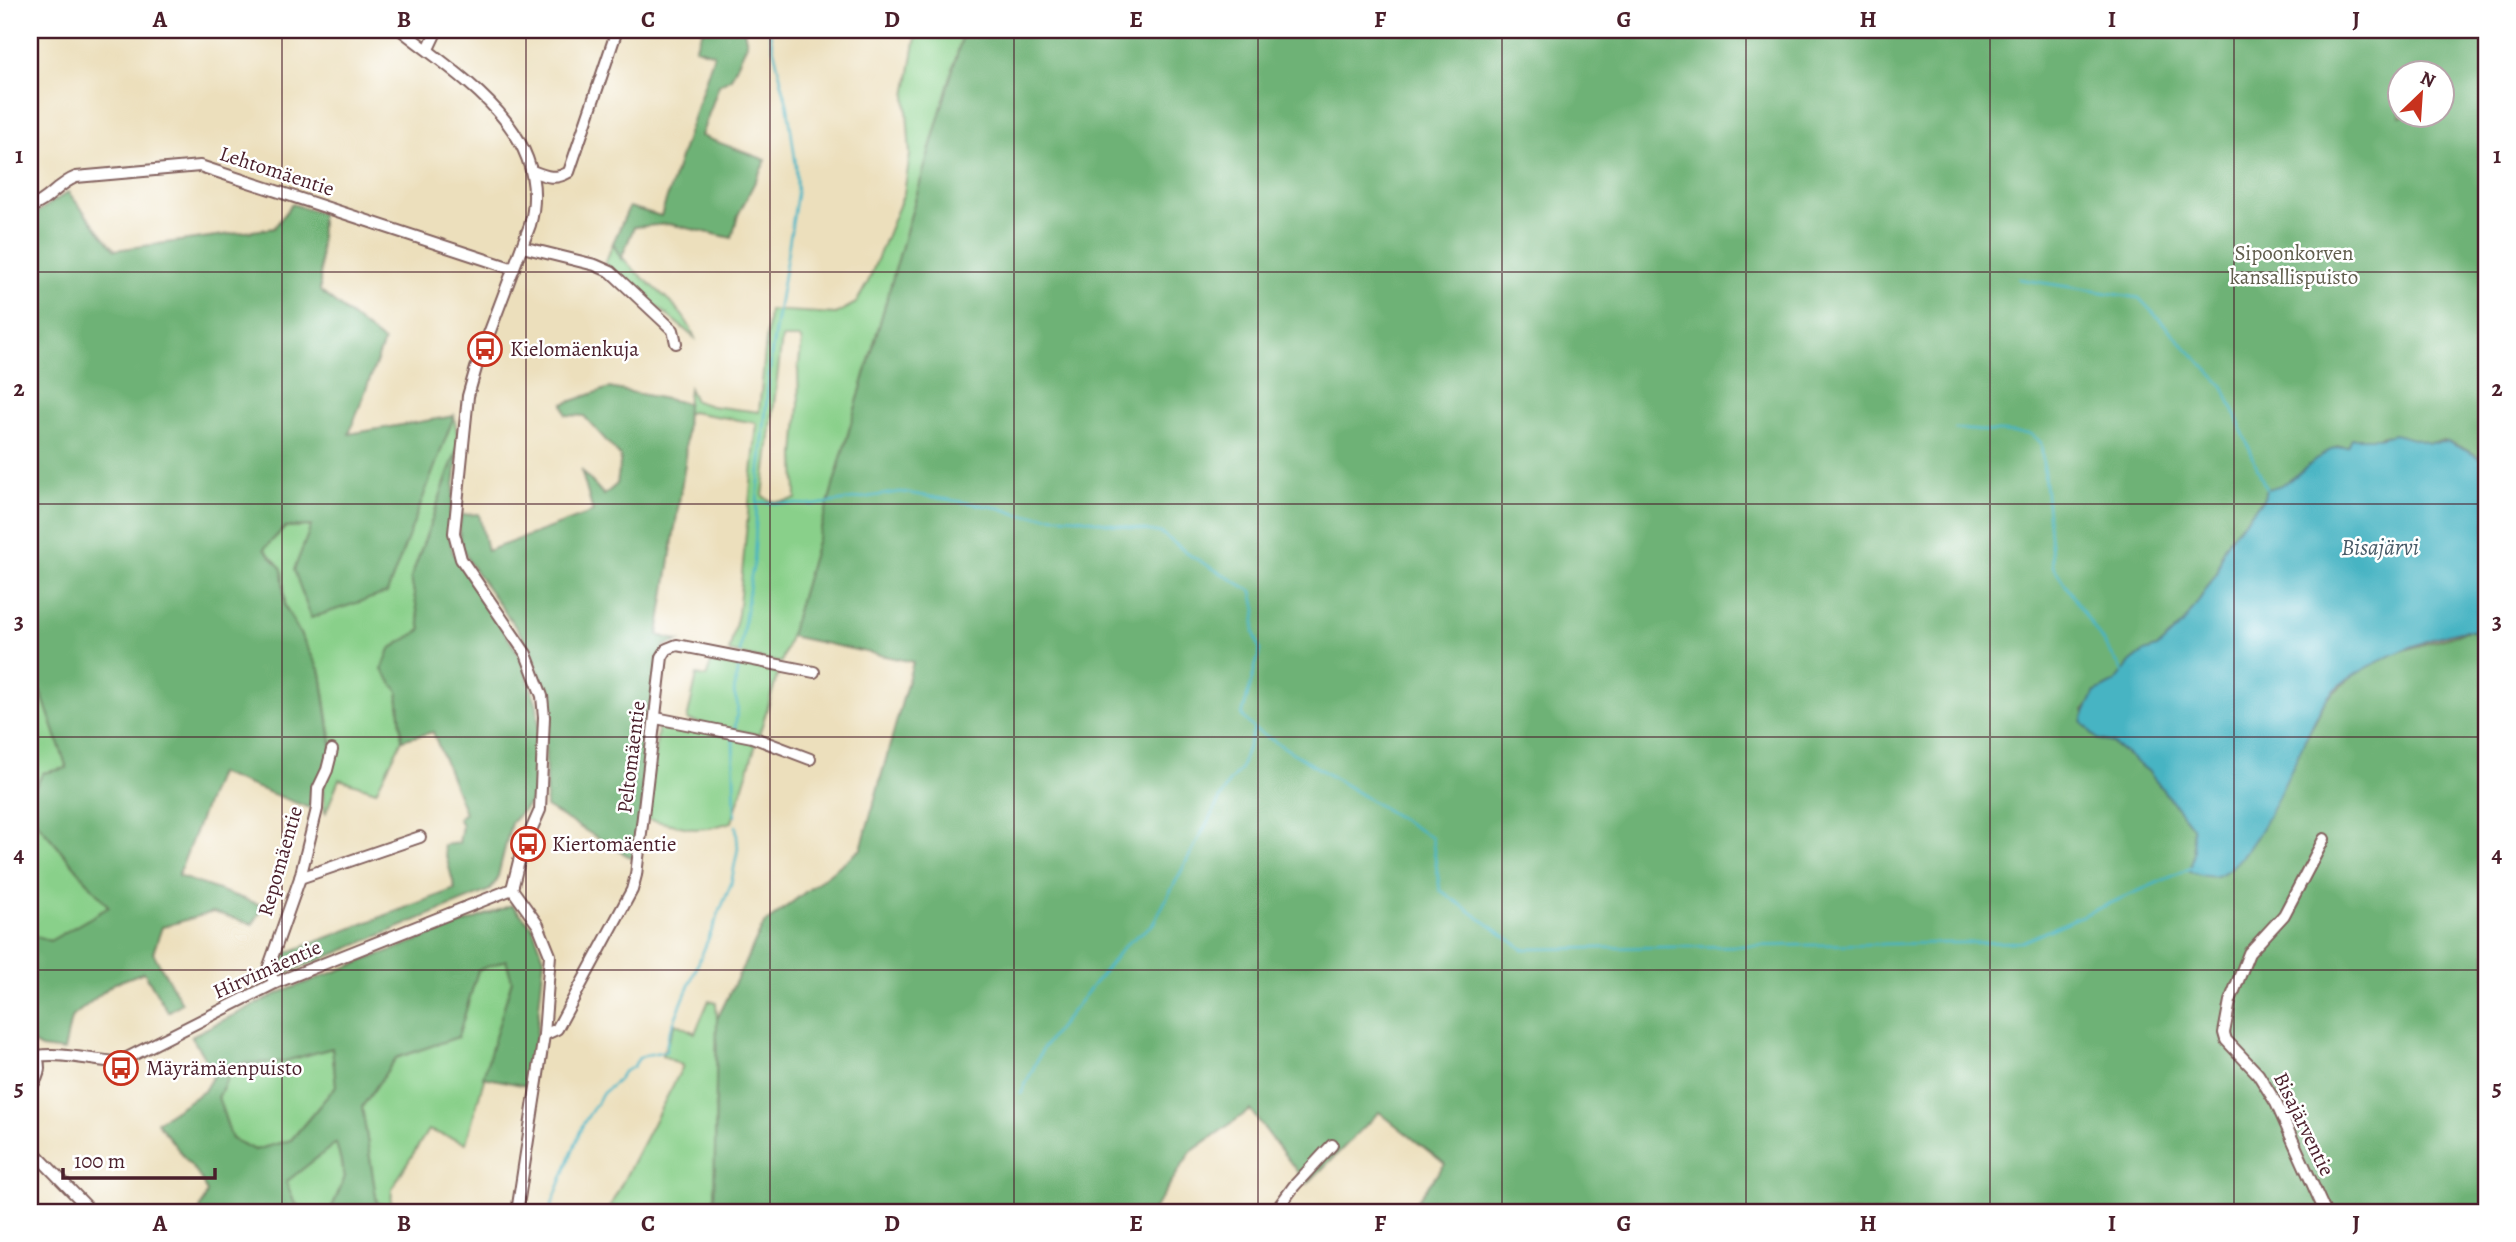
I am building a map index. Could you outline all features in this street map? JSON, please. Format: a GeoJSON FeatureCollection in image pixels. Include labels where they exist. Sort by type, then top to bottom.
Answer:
{"type":"FeatureCollection","features":[{"type":"Feature","properties":{"kind":"street"},"geometry":{"type":"LineString","coordinates":[[401,30],[481,91],[493,104],[523,150],[532,172],[534,208],[468,396],[454,533],[461,559],[526,654],[542,696],[544,717],[540,810],[521,853],[512,889],[538,925],[550,955],[544,1035],[517,1212]]}},
{"type":"Feature","properties":{"kind":"street"},"geometry":{"type":"LineString","coordinates":[[428,49],[437,30]]}},
{"type":"Feature","properties":{"kind":"street"},"geometry":{"type":"LineString","coordinates":[[532,172],[559,178],[569,172],[617,30]]}},
{"type":"Feature","properties":{"kind":"street","name":"Lehtomäentie"},"geometry":{"type":"LineString","coordinates":[[30,207],[44,201],[63,182],[76,177],[200,166],[514,269]]}},
{"type":"Feature","properties":{"kind":"street"},"geometry":{"type":"LineString","coordinates":[[522,247],[595,265],[611,272],[673,330],[676,343]]}},
{"type":"Feature","properties":{"kind":"street","name":"Peltomäentie"},"geometry":{"type":"LineString","coordinates":[[544,1035],[557,1029],[632,890],[636,876],[662,657],[667,649],[677,645],[814,673]]}},
{"type":"Feature","properties":{"kind":"street"},"geometry":{"type":"LineString","coordinates":[[656,718],[752,737],[810,759]]}},
{"type":"Feature","properties":{"kind":"street","name":"Repomäentie"},"geometry":{"type":"LineString","coordinates":[[275,983],[268,969],[300,878],[317,808],[318,789],[332,750]]}},
{"type":"Feature","properties":{"kind":"street"},"geometry":{"type":"LineString","coordinates":[[300,878],[420,836]]}},
{"type":"Feature","properties":{"kind":"street","name":"Bisajärventie"},"geometry":{"type":"LineString","coordinates":[[2324,839],[2284,915],[2249,953],[2231,1001],[2224,1033],[2226,1040],[2258,1074],[2276,1102],[2325,1212]]}},
{"type":"Feature","properties":{"kind":"street","name":"Hirvimäentie"},"geometry":{"type":"LineString","coordinates":[[34,1052],[119,1062],[275,983],[512,889]]}},
{"type":"Feature","properties":{"kind":"street"},"geometry":{"type":"LineString","coordinates":[[30,1088],[39,1074],[34,1052]]}},
{"type":"Feature","properties":{"kind":"street"},"geometry":{"type":"LineString","coordinates":[[1275,1212],[1294,1186],[1332,1145]]}},
{"type":"Feature","properties":{"kind":"street"},"geometry":{"type":"LineString","coordinates":[[30,1148],[92,1212]]}},
{"type":"Feature","properties":{"kind":"green space"},"geometry":{"type":"Polygon","coordinates":[[[703,30],[744,30],[747,44],[731,78],[719,85],[701,136],[766,160],[738,215],[732,238],[669,224],[634,227],[621,259],[613,243],[629,207],[661,216],[714,54],[695,48],[703,30]]]}},
{"type":"Feature","properties":{"kind":"green space"},"geometry":{"type":"Polygon","coordinates":[[[917,30],[964,30],[781,663],[729,652],[738,614],[757,423],[691,412],[686,414],[689,388],[695,401],[711,406],[759,412],[769,310],[836,314],[856,303],[868,282],[904,193],[910,155],[906,96],[917,30]],[[782,338],[763,496],[775,501],[796,499],[800,338],[782,338]]]}},
{"type":"Feature","properties":{"kind":"green space","name":"Sipoonkorven kansallispuisto"},"geometry":{"type":"Polygon","coordinates":[[[964,30],[2486,30],[2486,460],[2443,441],[2429,443],[2383,435],[2378,438],[2352,438],[2348,446],[2338,446],[2280,487],[2266,489],[2264,498],[2229,539],[2223,549],[2218,571],[2184,623],[2157,648],[2144,652],[2131,662],[2115,682],[2094,693],[2092,702],[2083,710],[2097,739],[2112,743],[2148,771],[2192,827],[2194,852],[2261,828],[2326,699],[2354,675],[2389,655],[2469,630],[2486,635],[2486,1212],[1408,1212],[1445,1164],[1379,1112],[1307,1184],[1250,1110],[1191,1152],[1152,1212],[714,1212],[717,1019],[764,924],[861,849],[913,662],[790,636],[964,30]]]}},
{"type":"Feature","properties":{"kind":"green space"},"geometry":{"type":"Polygon","coordinates":[[[68,192],[115,250],[274,228],[292,204],[321,213],[320,291],[384,342],[349,434],[454,416],[387,593],[311,618],[294,570],[311,526],[285,527],[264,549],[282,569],[285,606],[321,673],[332,750],[312,809],[218,773],[178,876],[264,906],[253,924],[213,912],[162,927],[153,953],[182,1003],[168,1012],[144,972],[113,984],[71,1018],[64,1051],[41,1048],[30,1042],[30,935],[50,941],[109,907],[30,814],[30,797],[43,773],[67,768],[41,692],[30,684],[30,274],[35,267],[30,260],[30,217],[68,192]]]}},
{"type":"Feature","properties":{"kind":"green space"},"geometry":{"type":"Polygon","coordinates":[[[613,243],[632,268],[678,310],[695,338],[605,264],[613,243]]]}},
{"type":"Feature","properties":{"kind":"green space"},"geometry":{"type":"Polygon","coordinates":[[[609,388],[687,403],[685,464],[658,635],[679,641],[664,646],[635,860],[546,807],[545,693],[530,647],[469,562],[459,533],[462,515],[479,514],[487,551],[593,512],[581,470],[604,495],[617,484],[621,457],[584,416],[566,415],[563,404],[609,388]]]}},
{"type":"Feature","properties":{"kind":"green space"},"geometry":{"type":"Polygon","coordinates":[[[454,416],[459,444],[411,578],[421,630],[390,649],[398,691],[402,740],[376,791],[339,779],[325,815],[323,791],[333,750],[321,673],[285,606],[282,569],[263,549],[286,527],[311,526],[386,593],[454,416]]]}},
{"type":"Feature","properties":{"kind":"green space"},"geometry":{"type":"Polygon","coordinates":[[[459,444],[449,533],[453,553],[520,656],[537,705],[540,747],[534,798],[511,823],[497,880],[490,890],[281,976],[276,968],[281,955],[455,889],[443,845],[459,843],[462,825],[458,818],[465,813],[433,732],[402,740],[398,691],[382,670],[390,649],[421,630],[411,578],[459,444]]]}},
{"type":"Feature","properties":{"kind":"green space"},"geometry":{"type":"Polygon","coordinates":[[[714,655],[779,670],[759,735],[687,720],[697,675],[706,677],[714,655]]]}},
{"type":"Feature","properties":{"kind":"green space"},"geometry":{"type":"Polygon","coordinates":[[[30,684],[41,692],[67,768],[43,773],[30,797],[30,684]]]}},
{"type":"Feature","properties":{"kind":"green space"},"geometry":{"type":"Polygon","coordinates":[[[659,723],[750,740],[756,744],[732,822],[694,829],[646,819],[659,723]]]}},
{"type":"Feature","properties":{"kind":"green space"},"geometry":{"type":"Polygon","coordinates":[[[30,814],[109,907],[50,941],[30,935],[30,814]]]}},
{"type":"Feature","properties":{"kind":"green space"},"geometry":{"type":"Polygon","coordinates":[[[512,905],[532,926],[544,958],[531,1087],[483,1077],[512,980],[506,960],[478,970],[458,1037],[396,1058],[362,1107],[377,1203],[391,1209],[390,1212],[330,1212],[345,1177],[336,1143],[286,1182],[296,1207],[305,1212],[199,1212],[207,1193],[201,1179],[157,1122],[204,1091],[214,1074],[191,1036],[281,992],[512,905]],[[332,1048],[282,1062],[234,1064],[218,1097],[232,1139],[255,1150],[291,1140],[336,1086],[332,1048]]]}},
{"type":"Feature","properties":{"kind":"green space"},"geometry":{"type":"Polygon","coordinates":[[[506,960],[512,980],[466,1143],[428,1130],[392,1188],[391,1209],[377,1203],[362,1107],[396,1058],[458,1037],[478,970],[506,960]]]}},
{"type":"Feature","properties":{"kind":"green space"},"geometry":{"type":"Polygon","coordinates":[[[709,1000],[716,1003],[717,1019],[714,1212],[607,1212],[683,1066],[662,1055],[676,1023],[695,1033],[709,1000]]]}},
{"type":"Feature","properties":{"kind":"green space"},"geometry":{"type":"Polygon","coordinates":[[[332,1048],[336,1086],[291,1140],[255,1150],[232,1139],[218,1098],[234,1064],[282,1062],[332,1048]]]}},
{"type":"Feature","properties":{"kind":"green space"},"geometry":{"type":"Polygon","coordinates":[[[336,1142],[345,1177],[330,1212],[300,1208],[286,1182],[336,1142]]]}},
{"type":"Feature","properties":{"kind":"water","name":"Bisajärvi"},"geometry":{"type":"Polygon","coordinates":[[[2394,434],[2429,443],[2448,442],[2486,460],[2486,635],[2466,630],[2433,639],[2390,656],[2350,678],[2335,690],[2315,719],[2278,798],[2248,849],[2232,866],[2216,876],[2190,872],[2194,852],[2192,827],[2148,771],[2112,743],[2097,739],[2082,722],[2084,714],[2094,693],[2115,682],[2131,662],[2144,652],[2157,648],[2184,623],[2218,571],[2223,549],[2229,539],[2264,498],[2266,489],[2289,481],[2327,452],[2348,446],[2352,438],[2378,438],[2394,434]]]}},
{"type":"Feature","properties":{"kind":"waterway"},"geometry":{"type":"LineString","coordinates":[[740,652],[754,564],[771,356],[797,194],[788,108],[769,30]]}},
{"type":"Feature","properties":{"kind":"waterway"},"geometry":{"type":"LineString","coordinates":[[2019,279],[2139,298],[2224,387],[2266,489]]}},
{"type":"Feature","properties":{"kind":"waterway"},"geometry":{"type":"LineString","coordinates":[[1955,429],[2031,434],[2041,443],[2053,566],[2123,672]]}},
{"type":"Feature","properties":{"kind":"waterway"},"geometry":{"type":"LineString","coordinates":[[757,502],[814,505],[901,492],[1000,508],[1020,515],[1079,518],[1161,533],[1191,556],[1252,591],[1256,609],[1254,632],[1260,650],[1242,716],[1254,729],[1432,838],[1440,890],[1523,949],[2022,942],[2191,868]]}},
{"type":"Feature","properties":{"kind":"waterway"},"geometry":{"type":"LineString","coordinates":[[735,728],[738,706],[734,693],[738,665]]}},
{"type":"Feature","properties":{"kind":"waterway"},"geometry":{"type":"LineString","coordinates":[[1021,1094],[1043,1048],[1125,945],[1153,924],[1229,782],[1240,770],[1254,729]]}},
{"type":"Feature","properties":{"kind":"waterway"},"geometry":{"type":"LineString","coordinates":[[733,739],[735,816]]}},
{"type":"Feature","properties":{"kind":"waterway"},"geometry":{"type":"LineString","coordinates":[[551,1212],[583,1124],[603,1093],[623,1072],[633,1067],[639,1058],[666,1051],[668,1036],[731,884],[738,848],[736,826]]}},
{"type":"Feature","properties":{"kind":"place","name":"Kielomäenkuja"},"geometry":{"type":"Point","coordinates":[485,349]}},
{"type":"Feature","properties":{"kind":"place","name":"Kiertomäentie"},"geometry":{"type":"Point","coordinates":[528,844]}},
{"type":"Feature","properties":{"kind":"place","name":"Mäyrämäenpuisto"},"geometry":{"type":"Point","coordinates":[121,1068]}}]}
